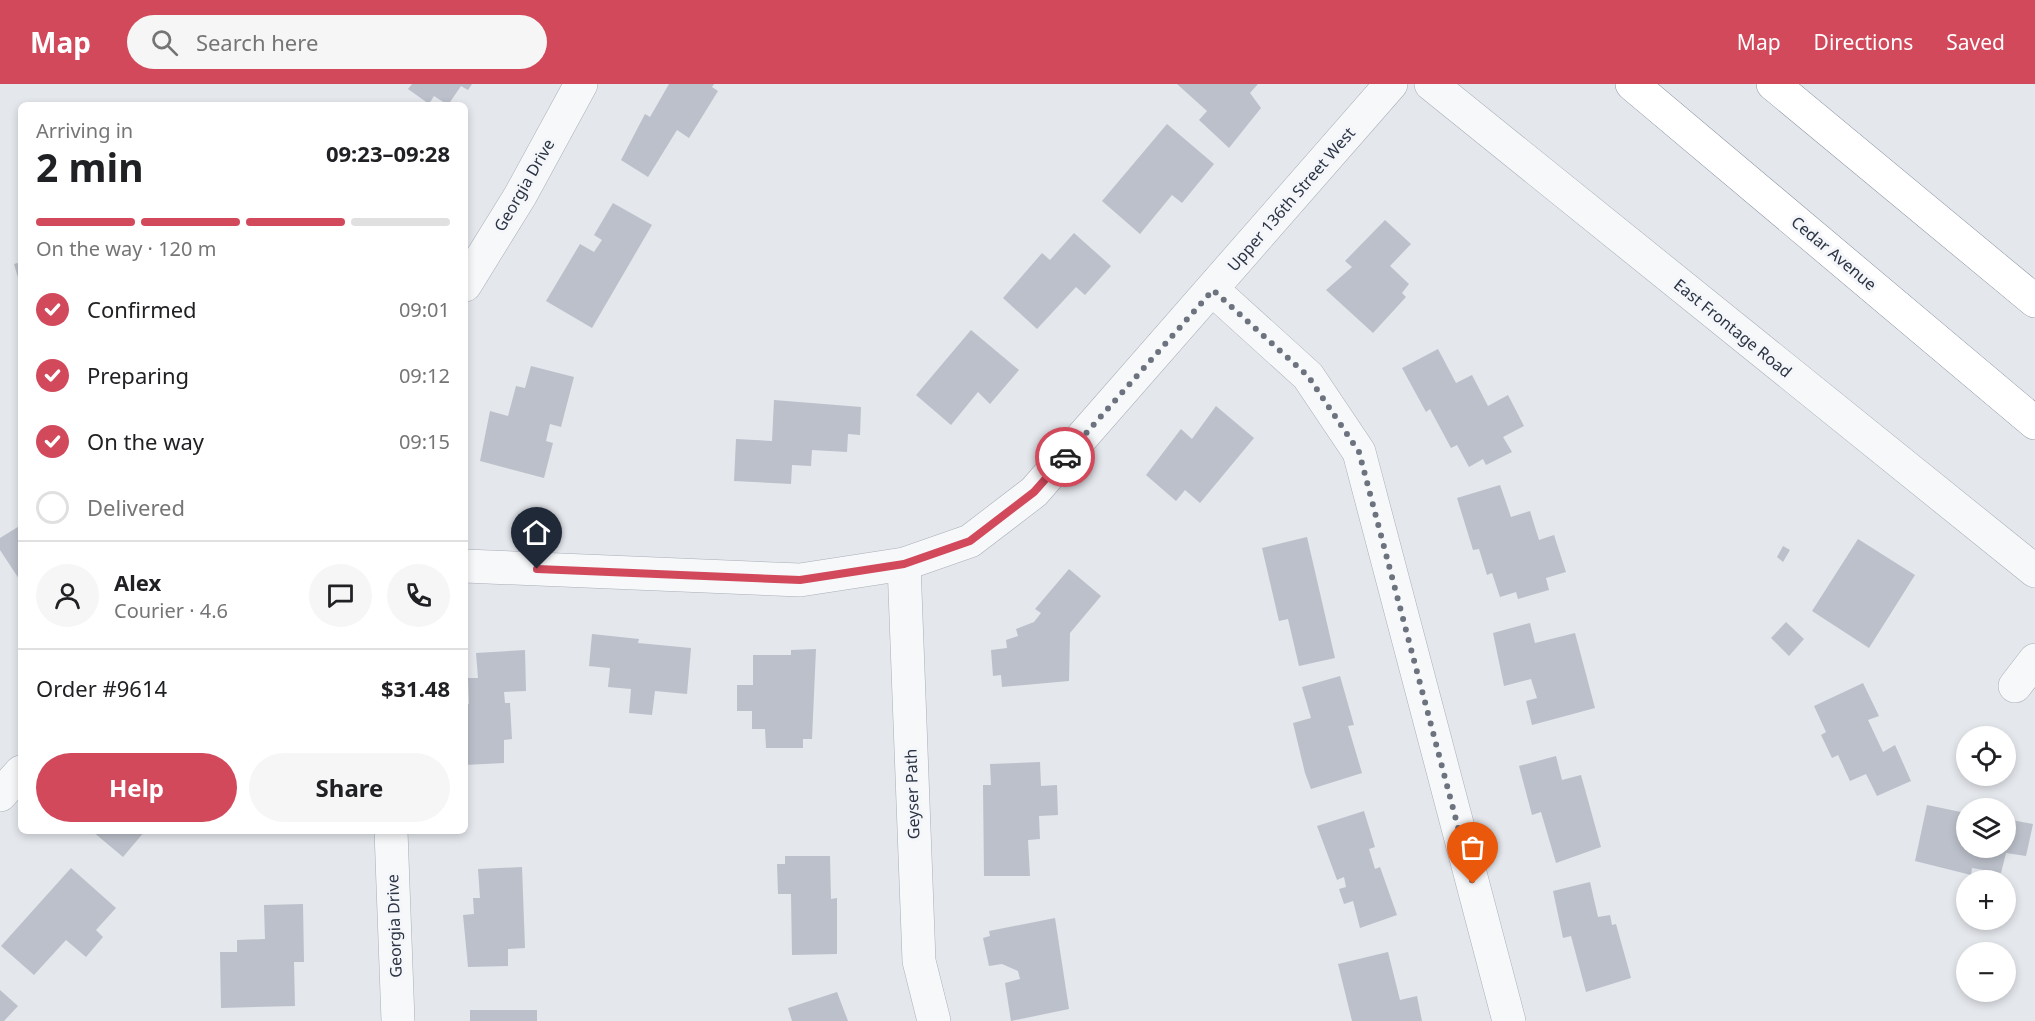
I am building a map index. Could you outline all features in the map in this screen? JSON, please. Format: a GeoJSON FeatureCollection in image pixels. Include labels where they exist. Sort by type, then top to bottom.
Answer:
{"type":"FeatureCollection","features":[{"type":"Feature","properties":{"kind":"highway","name":"Cedar Avenue"},"geometry":{"type":"LineString","coordinates":[[1632,84],[2035,423]]}},
{"type":"Feature","properties":{"kind":"highway"},"geometry":{"type":"LineString","coordinates":[[1773,84],[2035,300]]}},
{"type":"Feature","properties":{"kind":"street","name":"Georgia Drive"},"geometry":{"type":"LineString","coordinates":[[468,280],[520,196],[581,84]]}},
{"type":"Feature","properties":{"kind":"street","name":"Upper 136th Street West"},"geometry":{"type":"LineString","coordinates":[[468,566],[800,580],[904,564],[970,541],[1034,492],[1391,84]]}},
{"type":"Feature","properties":{"kind":"street","name":"East Frontage Road"},"geometry":{"type":"LineString","coordinates":[[1431,84],[2035,571]]}},
{"type":"Feature","properties":{"kind":"street"},"geometry":{"type":"LineString","coordinates":[[1213,290],[1308,376],[1359,452],[1509,1021]]}},
{"type":"Feature","properties":{"kind":"street","name":"Geyser Path"},"geometry":{"type":"LineString","coordinates":[[904,564],[919,961],[934,1021]]}},
{"type":"Feature","properties":{"kind":"street"},"geometry":{"type":"LineString","coordinates":[[2015,686],[2035,660]]}},
{"type":"Feature","properties":{"kind":"street"},"geometry":{"type":"LineString","coordinates":[[0,795],[18,775]]}},
{"type":"Feature","properties":{"kind":"street","name":"Georgia Drive"},"geometry":{"type":"LineString","coordinates":[[391,834],[398,1021]]}},
{"type":"Feature","properties":{"kind":"building"},"geometry":{"type":"Polygon","coordinates":[[[412,84],[472,84],[468,90],[461,86],[450,102],[443,102],[434,96],[430,102],[426,102],[408,89],[412,84]]]}},
{"type":"Feature","properties":{"kind":"building"},"geometry":{"type":"Polygon","coordinates":[[[669,84],[714,84],[712,87],[718,91],[689,138],[677,130],[648,177],[621,160],[645,114],[650,117],[669,84]]]}},
{"type":"Feature","properties":{"kind":"building"},"geometry":{"type":"Polygon","coordinates":[[[1177,84],[1258,84],[1250,93],[1261,108],[1229,148],[1199,120],[1207,111],[1177,84]]]}},
{"type":"Feature","properties":{"kind":"building"},"geometry":{"type":"Polygon","coordinates":[[[1167,124],[1214,164],[1182,203],[1172,195],[1140,234],[1102,201],[1167,124]]]}},
{"type":"Feature","properties":{"kind":"building"},"geometry":{"type":"Polygon","coordinates":[[[613,203],[652,225],[592,328],[546,301],[580,244],[594,252],[602,240],[594,235],[613,203]]]}},
{"type":"Feature","properties":{"kind":"building"},"geometry":{"type":"Polygon","coordinates":[[[1385,220],[1411,244],[1390,266],[1409,284],[1402,293],[1406,297],[1373,333],[1326,290],[1352,267],[1345,261],[1385,220]]]}},
{"type":"Feature","properties":{"kind":"building"},"geometry":{"type":"Polygon","coordinates":[[[1074,233],[1111,266],[1085,295],[1076,287],[1037,329],[1003,298],[1042,253],[1050,260],[1074,233]]]}},
{"type":"Feature","properties":{"kind":"building"},"geometry":{"type":"Polygon","coordinates":[[[18,263],[18,278],[14,264],[18,263]]]}},
{"type":"Feature","properties":{"kind":"building"},"geometry":{"type":"Polygon","coordinates":[[[971,330],[1019,370],[990,404],[978,392],[951,425],[916,395],[971,330]]]}},
{"type":"Feature","properties":{"kind":"building"},"geometry":{"type":"Polygon","coordinates":[[[1438,349],[1456,383],[1472,375],[1488,406],[1508,395],[1524,426],[1503,437],[1512,452],[1486,465],[1483,459],[1469,467],[1457,445],[1451,448],[1430,409],[1426,412],[1402,368],[1438,349]]]}},
{"type":"Feature","properties":{"kind":"building"},"geometry":{"type":"Polygon","coordinates":[[[531,366],[574,377],[561,427],[550,424],[546,441],[553,443],[544,478],[480,461],[490,411],[508,416],[516,386],[525,388],[531,366]]]}},
{"type":"Feature","properties":{"kind":"building"},"geometry":{"type":"Polygon","coordinates":[[[774,400],[861,407],[860,435],[848,434],[847,452],[812,450],[811,466],[792,465],[791,484],[734,481],[736,439],[772,441],[774,400]]]}},
{"type":"Feature","properties":{"kind":"building"},"geometry":{"type":"Polygon","coordinates":[[[1216,406],[1254,438],[1200,503],[1185,490],[1176,501],[1146,475],[1181,429],[1192,439],[1216,406]]]}},
{"type":"Feature","properties":{"kind":"building"},"geometry":{"type":"Polygon","coordinates":[[[1500,485],[1511,517],[1530,511],[1539,540],[1554,535],[1566,572],[1546,578],[1549,590],[1518,599],[1516,592],[1500,597],[1492,573],[1487,575],[1479,549],[1473,550],[1457,498],[1500,485]]]}},
{"type":"Feature","properties":{"kind":"building"},"geometry":{"type":"Polygon","coordinates":[[[18,527],[18,577],[0,550],[0,538],[18,527]]]}},
{"type":"Feature","properties":{"kind":"building"},"geometry":{"type":"Polygon","coordinates":[[[1307,537],[1335,658],[1299,666],[1288,619],[1279,621],[1262,548],[1307,537]]]}},
{"type":"Feature","properties":{"kind":"building"},"geometry":{"type":"Polygon","coordinates":[[[1858,539],[1915,575],[1869,648],[1812,611],[1858,539]]]}},
{"type":"Feature","properties":{"kind":"building"},"geometry":{"type":"Polygon","coordinates":[[[1783,546],[1790,550],[1783,562],[1777,557],[1783,546]]]}},
{"type":"Feature","properties":{"kind":"building"},"geometry":{"type":"Polygon","coordinates":[[[1069,569],[1101,596],[1070,633],[1069,681],[1002,687],[1001,675],[993,676],[991,650],[1007,648],[1006,640],[1018,636],[1016,629],[1034,622],[1041,613],[1035,609],[1069,569]]]}},
{"type":"Feature","properties":{"kind":"building"},"geometry":{"type":"Polygon","coordinates":[[[1786,622],[1804,639],[1789,656],[1771,638],[1786,622]]]}},
{"type":"Feature","properties":{"kind":"building"},"geometry":{"type":"Polygon","coordinates":[[[1530,623],[1535,643],[1575,633],[1595,708],[1532,725],[1526,701],[1537,698],[1531,679],[1504,686],[1493,633],[1530,623]]]}},
{"type":"Feature","properties":{"kind":"building"},"geometry":{"type":"Polygon","coordinates":[[[592,634],[639,639],[638,643],[691,648],[687,694],[655,691],[652,715],[629,713],[631,689],[608,687],[610,668],[589,666],[592,634]]]}},
{"type":"Feature","properties":{"kind":"building"},"geometry":{"type":"Polygon","coordinates":[[[816,649],[812,739],[803,739],[803,748],[766,748],[765,729],[752,729],[752,711],[737,711],[737,685],[753,685],[753,655],[791,655],[791,650],[816,649]]]}},
{"type":"Feature","properties":{"kind":"building"},"geometry":{"type":"Polygon","coordinates":[[[525,650],[526,691],[504,692],[505,703],[510,703],[512,739],[504,740],[504,763],[468,765],[468,678],[478,678],[476,653],[525,650]]]}},
{"type":"Feature","properties":{"kind":"building"},"geometry":{"type":"Polygon","coordinates":[[[1340,676],[1354,725],[1348,726],[1362,773],[1311,789],[1293,723],[1311,718],[1302,687],[1340,676]]]}},
{"type":"Feature","properties":{"kind":"building"},"geometry":{"type":"Polygon","coordinates":[[[1863,683],[1879,716],[1868,720],[1883,752],[1895,745],[1911,781],[1877,796],[1866,774],[1850,781],[1838,755],[1832,758],[1821,735],[1826,732],[1814,706],[1863,683]]]}},
{"type":"Feature","properties":{"kind":"building"},"geometry":{"type":"Polygon","coordinates":[[[1556,756],[1562,780],[1581,775],[1601,847],[1556,863],[1541,812],[1532,815],[1519,766],[1556,756]]]}},
{"type":"Feature","properties":{"kind":"building"},"geometry":{"type":"Polygon","coordinates":[[[1040,762],[1041,786],[1057,785],[1058,815],[1039,816],[1040,839],[1028,840],[1030,876],[984,876],[983,785],[991,785],[990,764],[1040,762]]]}},
{"type":"Feature","properties":{"kind":"building"},"geometry":{"type":"Polygon","coordinates":[[[1927,805],[1956,811],[1956,858],[2005,858],[2002,870],[1972,868],[1972,870],[1956,871],[1915,861],[1927,805]]]}},
{"type":"Feature","properties":{"kind":"building"},"geometry":{"type":"Polygon","coordinates":[[[1364,811],[1375,847],[1369,849],[1375,869],[1380,867],[1397,915],[1360,928],[1353,901],[1344,904],[1339,889],[1346,887],[1344,877],[1337,880],[1317,826],[1364,811]]]}},
{"type":"Feature","properties":{"kind":"building"},"geometry":{"type":"Polygon","coordinates":[[[2016,821],[2033,824],[2026,856],[2016,854],[2016,821]]]}},
{"type":"Feature","properties":{"kind":"building"},"geometry":{"type":"Polygon","coordinates":[[[96,834],[142,834],[123,857],[96,834]]]}},
{"type":"Feature","properties":{"kind":"building"},"geometry":{"type":"Polygon","coordinates":[[[785,856],[830,856],[831,899],[837,898],[837,954],[792,955],[791,894],[778,894],[777,864],[785,864],[785,856]]]}},
{"type":"Feature","properties":{"kind":"building"},"geometry":{"type":"Polygon","coordinates":[[[522,867],[525,948],[508,949],[508,966],[468,967],[463,915],[474,914],[473,898],[480,898],[478,869],[522,867]]]}},
{"type":"Feature","properties":{"kind":"building"},"geometry":{"type":"Polygon","coordinates":[[[71,868],[116,908],[96,930],[103,937],[86,957],[66,940],[34,975],[1,946],[71,868]]]}},
{"type":"Feature","properties":{"kind":"building"},"geometry":{"type":"Polygon","coordinates":[[[1590,882],[1598,917],[1610,915],[1612,925],[1616,924],[1631,978],[1586,992],[1571,936],[1563,938],[1553,891],[1590,882]]]}},
{"type":"Feature","properties":{"kind":"building"},"geometry":{"type":"Polygon","coordinates":[[[303,904],[304,962],[294,962],[295,1006],[221,1008],[220,952],[237,952],[237,940],[265,939],[264,905],[303,904]]]}},
{"type":"Feature","properties":{"kind":"building"},"geometry":{"type":"Polygon","coordinates":[[[1055,918],[1069,1009],[1011,1021],[1005,983],[1020,979],[1018,971],[1002,964],[989,966],[983,938],[990,936],[989,931],[1055,918]]]}},
{"type":"Feature","properties":{"kind":"building"},"geometry":{"type":"Polygon","coordinates":[[[1388,952],[1400,1000],[1417,996],[1422,1021],[1352,1021],[1338,964],[1388,952]]]}},
{"type":"Feature","properties":{"kind":"building"},"geometry":{"type":"Polygon","coordinates":[[[0,990],[18,1006],[4,1021],[0,1021],[0,990]]]}},
{"type":"Feature","properties":{"kind":"building"},"geometry":{"type":"Polygon","coordinates":[[[837,992],[848,1021],[792,1021],[788,1008],[837,992]]]}},
{"type":"Feature","properties":{"kind":"building"},"geometry":{"type":"Polygon","coordinates":[[[470,1010],[537,1010],[537,1021],[470,1021],[470,1010]]]}},
{"type":"Feature","properties":{"kind":"way so far"},"geometry":{"type":"LineString","coordinates":[[1065,457],[1213,290],[1308,376],[1359,452],[1473,884]]}},
{"type":"Feature","properties":{"kind":"route"},"geometry":{"type":"LineString","coordinates":[[537,569],[800,580],[904,564],[970,541],[1034,492],[1065,457]]}}]}
